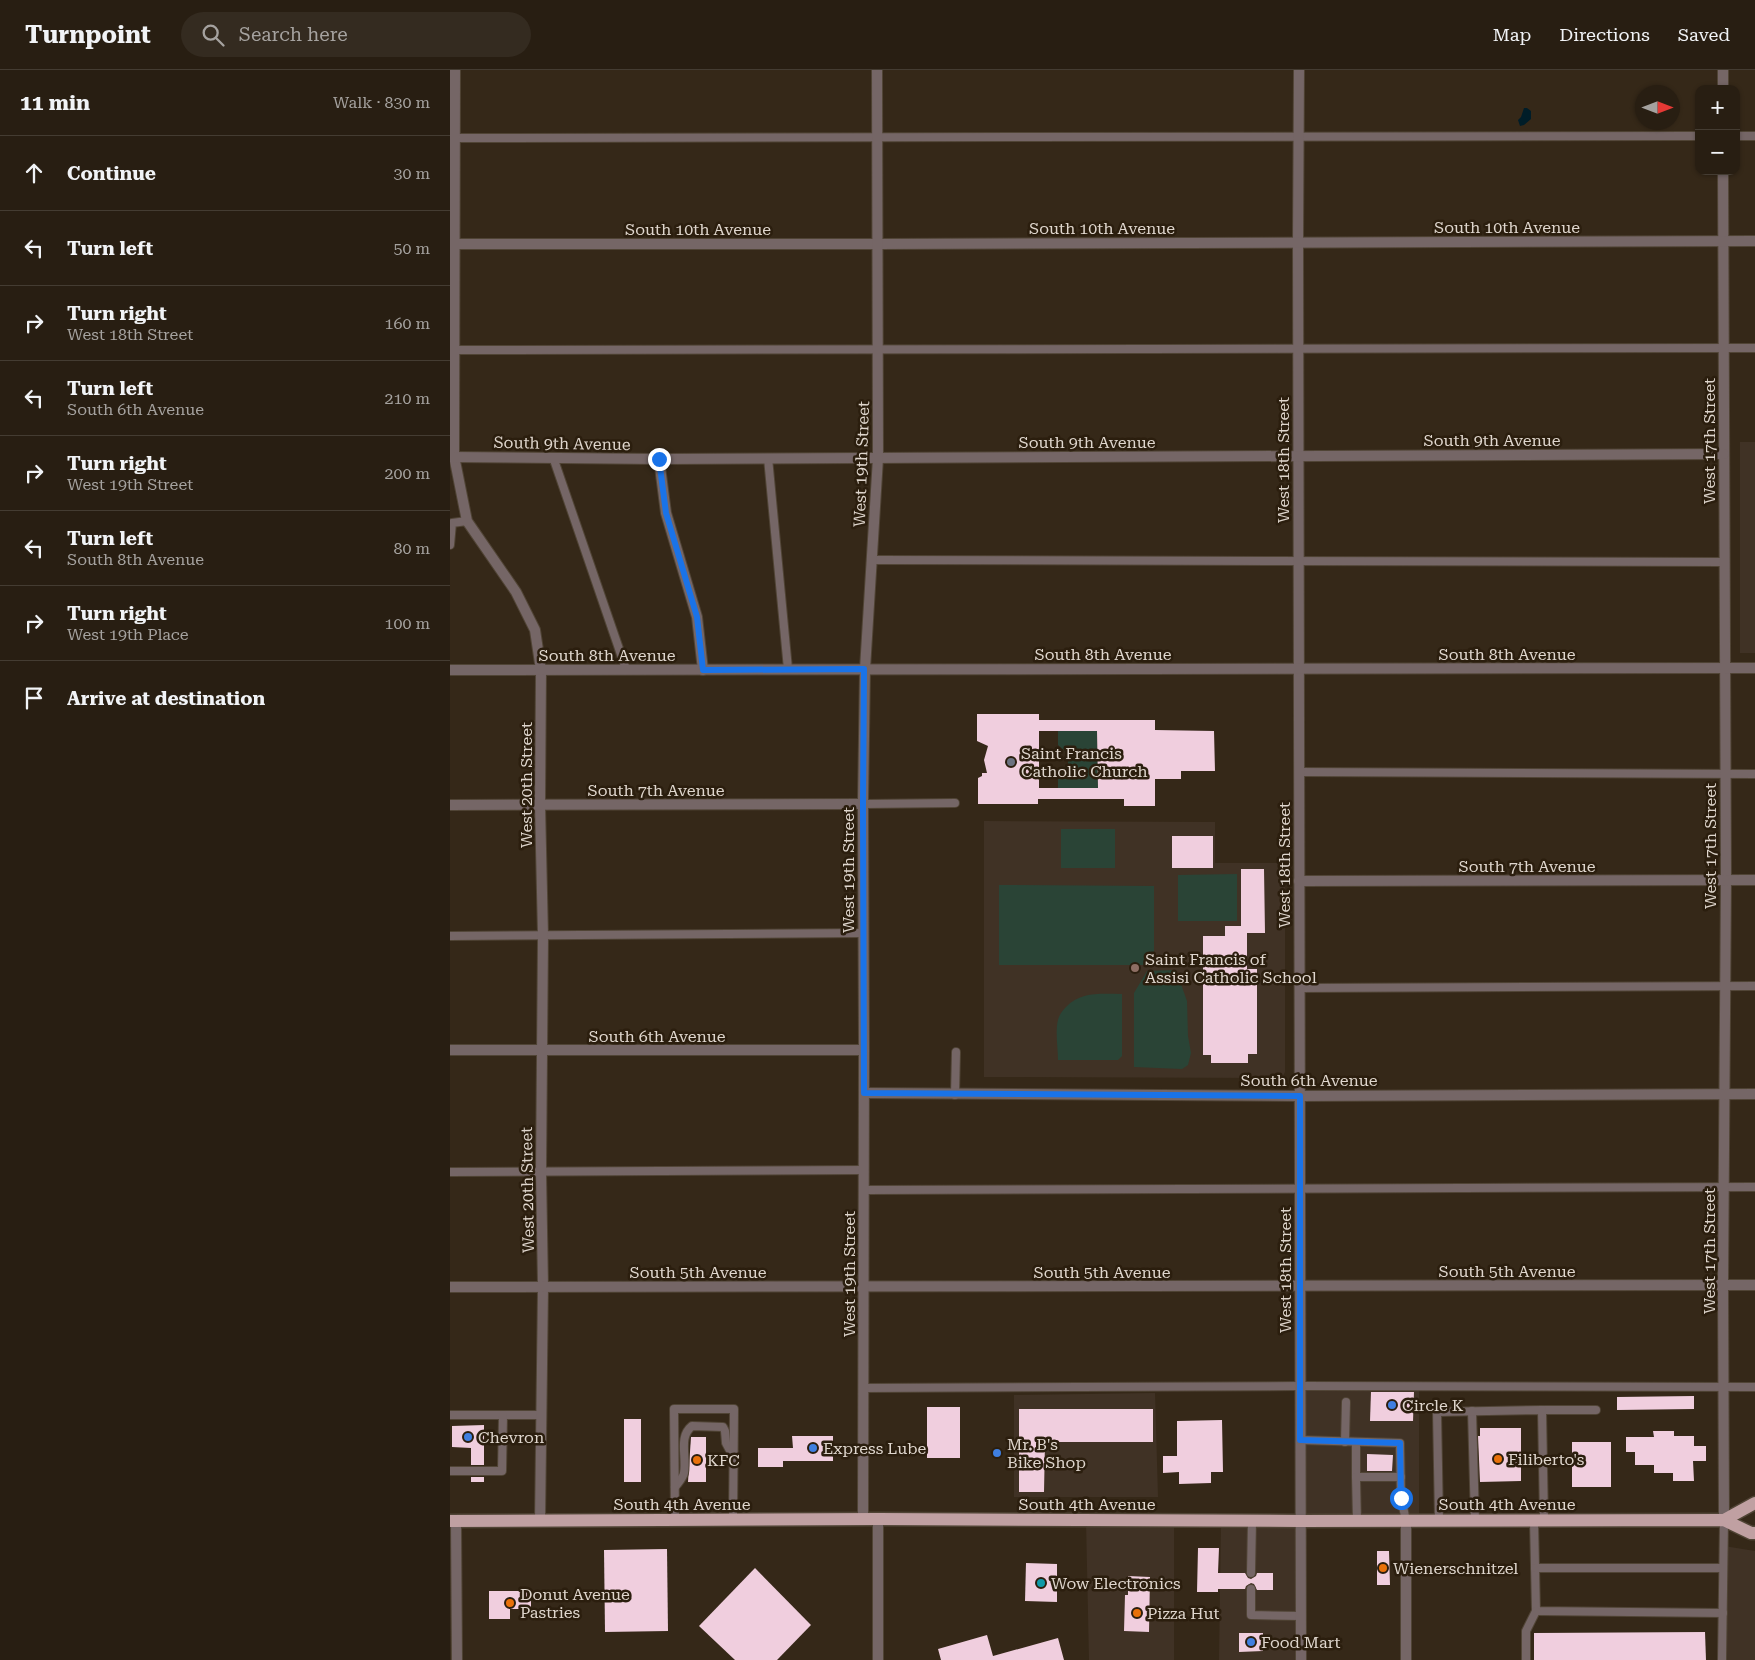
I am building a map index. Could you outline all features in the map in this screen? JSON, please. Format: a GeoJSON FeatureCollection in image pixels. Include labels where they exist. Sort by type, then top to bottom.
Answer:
{"type":"FeatureCollection","features":[{"type":"Feature","properties":{"kind":"main road","name":"South 4th Avenue"},"geometry":{"type":"LineString","coordinates":[[1724,1520],[1755,1504]]}},
{"type":"Feature","properties":{"kind":"main road","name":"South 4th Avenue"},"geometry":{"type":"LineString","coordinates":[[453,1522],[863,1519],[1252,1521],[1724,1520],[1755,1534]]}},
{"type":"Feature","properties":{"kind":"street","name":"West 20th Street"},"geometry":{"type":"LineString","coordinates":[[455,70],[452,244],[454,350],[452,457],[466,521],[516,592],[535,630],[541,670],[543,1287],[540,1520]]}},
{"type":"Feature","properties":{"kind":"street","name":"West 19th Street"},"geometry":{"type":"LineString","coordinates":[[863,1519],[864,669],[878,458],[876,70]]}},
{"type":"Feature","properties":{"kind":"street","name":"West 18th Street"},"geometry":{"type":"LineString","coordinates":[[1299,70],[1298,561],[1301,1660]]}},
{"type":"Feature","properties":{"kind":"street"},"geometry":{"type":"LineString","coordinates":[[1723,70],[1723,85]]}},
{"type":"Feature","properties":{"kind":"street","name":"West 17th Street"},"geometry":{"type":"LineString","coordinates":[[1723,175],[1726,880],[1723,1285],[1724,1520]]}},
{"type":"Feature","properties":{"kind":"street","name":"South 10th Avenue"},"geometry":{"type":"LineString","coordinates":[[452,244],[1755,241]]}},
{"type":"Feature","properties":{"kind":"street","name":"South 9th Avenue"},"geometry":{"type":"LineString","coordinates":[[452,457],[659,459],[1724,454]]}},
{"type":"Feature","properties":{"kind":"street"},"geometry":{"type":"LineString","coordinates":[[659,459],[666,513],[697,617],[703,670]]}},
{"type":"Feature","properties":{"kind":"street","name":"South 8th Avenue"},"geometry":{"type":"LineString","coordinates":[[450,670],[1755,668]]}},
{"type":"Feature","properties":{"kind":"street","name":"South 7th Avenue"},"geometry":{"type":"LineString","coordinates":[[450,806],[863,804]]}},
{"type":"Feature","properties":{"kind":"street","name":"South 7th Avenue"},"geometry":{"type":"LineString","coordinates":[[1299,881],[1755,880]]}},
{"type":"Feature","properties":{"kind":"street","name":"South 6th Avenue"},"geometry":{"type":"LineString","coordinates":[[450,1050],[864,1050]]}},
{"type":"Feature","properties":{"kind":"street","name":"South 6th Avenue"},"geometry":{"type":"LineString","coordinates":[[864,1093],[1300,1096],[1755,1094]]}},
{"type":"Feature","properties":{"kind":"street","name":"South 5th Avenue"},"geometry":{"type":"LineString","coordinates":[[450,1287],[864,1288],[1755,1285]]}},
{"type":"Feature","properties":{"kind":"street"},"geometry":{"type":"LineString","coordinates":[[878,1519],[878,1660]]}},
{"type":"Feature","properties":{"kind":"street"},"geometry":{"type":"LineString","coordinates":[[1406,1521],[1406,1660]]}},
{"type":"Feature","properties":{"kind":"street"},"geometry":{"type":"LineString","coordinates":[[453,1522],[456,1660]]}},
{"type":"Feature","properties":{"kind":"lane"},"geometry":{"type":"LineString","coordinates":[[454,138],[1695,136]]}},
{"type":"Feature","properties":{"kind":"lane"},"geometry":{"type":"LineString","coordinates":[[1740,136],[1755,136]]}},
{"type":"Feature","properties":{"kind":"lane"},"geometry":{"type":"LineString","coordinates":[[454,350],[1755,348]]}},
{"type":"Feature","properties":{"kind":"lane"},"geometry":{"type":"LineString","coordinates":[[553,457],[626,669]]}},
{"type":"Feature","properties":{"kind":"lane"},"geometry":{"type":"LineString","coordinates":[[768,458],[788,669]]}},
{"type":"Feature","properties":{"kind":"lane"},"geometry":{"type":"LineString","coordinates":[[450,545],[452,523],[466,521]]}},
{"type":"Feature","properties":{"kind":"lane"},"geometry":{"type":"LineString","coordinates":[[872,560],[1725,562]]}},
{"type":"Feature","properties":{"kind":"lane"},"geometry":{"type":"LineString","coordinates":[[1299,772],[1755,774]]}},
{"type":"Feature","properties":{"kind":"lane"},"geometry":{"type":"LineString","coordinates":[[863,804],[955,804]]}},
{"type":"Feature","properties":{"kind":"lane"},"geometry":{"type":"LineString","coordinates":[[450,936],[863,933]]}},
{"type":"Feature","properties":{"kind":"lane"},"geometry":{"type":"LineString","coordinates":[[1299,988],[1755,986]]}},
{"type":"Feature","properties":{"kind":"lane"},"geometry":{"type":"LineString","coordinates":[[955,1095],[956,1052]]}},
{"type":"Feature","properties":{"kind":"lane"},"geometry":{"type":"LineString","coordinates":[[450,1172],[864,1170]]}},
{"type":"Feature","properties":{"kind":"lane"},"geometry":{"type":"LineString","coordinates":[[864,1190],[1755,1187]]}},
{"type":"Feature","properties":{"kind":"lane"},"geometry":{"type":"LineString","coordinates":[[863,1388],[1300,1386],[1755,1387]]}},
{"type":"Feature","properties":{"kind":"lane"},"geometry":{"type":"LineString","coordinates":[[1345,1442],[1346,1402]]}},
{"type":"Feature","properties":{"kind":"lane"},"geometry":{"type":"LineString","coordinates":[[675,1520],[674,1409],[734,1409],[733,1520]]}},
{"type":"Feature","properties":{"kind":"lane"},"geometry":{"type":"LineString","coordinates":[[1526,1660],[1526,1631],[1536,1611],[1535,1568],[1539,1520],[1542,1410]]}},
{"type":"Feature","properties":{"kind":"lane"},"geometry":{"type":"LineString","coordinates":[[1439,1521],[1437,1412],[1596,1410]]}},
{"type":"Feature","properties":{"kind":"lane"},"geometry":{"type":"LineString","coordinates":[[1472,1411],[1475,1521]]}},
{"type":"Feature","properties":{"kind":"lane"},"geometry":{"type":"LineString","coordinates":[[450,1415],[542,1415]]}},
{"type":"Feature","properties":{"kind":"lane"},"geometry":{"type":"LineString","coordinates":[[450,1471],[502,1471],[503,1415]]}},
{"type":"Feature","properties":{"kind":"lane"},"geometry":{"type":"LineString","coordinates":[[675,1487],[684,1475],[684,1437],[686,1430],[692,1426],[723,1427],[726,1443],[734,1457]]}},
{"type":"Feature","properties":{"kind":"lane"},"geometry":{"type":"LineString","coordinates":[[1300,1440],[1400,1443],[1401,1498],[1406,1521]]}},
{"type":"Feature","properties":{"kind":"lane"},"geometry":{"type":"LineString","coordinates":[[1356,1442],[1357,1521]]}},
{"type":"Feature","properties":{"kind":"lane"},"geometry":{"type":"LineString","coordinates":[[1356,1477],[1401,1477]]}},
{"type":"Feature","properties":{"kind":"lane"},"geometry":{"type":"LineString","coordinates":[[1722,1660],[1724,1520]]}},
{"type":"Feature","properties":{"kind":"lane"},"geometry":{"type":"LineString","coordinates":[[1251,1573],[1252,1521]]}},
{"type":"Feature","properties":{"kind":"lane"},"geometry":{"type":"LineString","coordinates":[[1535,1568],[1724,1568]]}},
{"type":"Feature","properties":{"kind":"lane"},"geometry":{"type":"LineString","coordinates":[[1251,1589],[1251,1615],[1301,1616]]}},
{"type":"Feature","properties":{"kind":"lane"},"geometry":{"type":"LineString","coordinates":[[1536,1611],[1723,1613]]}},
{"type":"Feature","properties":{"kind":"shaded area"},"geometry":{"type":"Polygon","coordinates":[[[1740,442],[1755,442],[1755,653],[1740,653],[1740,442]]]}},
{"type":"Feature","properties":{"kind":"shaded area","name":"Saint Francis of Assisi Catholic School"},"geometry":{"type":"Polygon","coordinates":[[[984,821],[1215,822],[1215,863],[1285,863],[1285,1072],[1283,1076],[1280,1078],[984,1077],[984,821]]]}},
{"type":"Feature","properties":{"kind":"shaded area"},"geometry":{"type":"Polygon","coordinates":[[[1300,1386],[1419,1386],[1419,1521],[1301,1521],[1301,1660],[1219,1660],[1221,1522],[1174,1522],[1174,1660],[1089,1660],[1086,1520],[1300,1521],[1300,1386]]]}},
{"type":"Feature","properties":{"kind":"shaded area"},"geometry":{"type":"Polygon","coordinates":[[[1155,1393],[1158,1497],[1014,1497],[1014,1395],[1155,1393]]]}},
{"type":"Feature","properties":{"kind":"shaded area"},"geometry":{"type":"Polygon","coordinates":[[[1724,1546],[1755,1551],[1755,1660],[1723,1660],[1724,1546]]]}},
{"type":"Feature","properties":{"kind":"green space"},"geometry":{"type":"Polygon","coordinates":[[[1058,731],[1097,731],[1098,788],[1058,788],[1058,774],[1068,764],[1068,754],[1058,745],[1058,731]]]}},
{"type":"Feature","properties":{"kind":"green space"},"geometry":{"type":"Polygon","coordinates":[[[1061,829],[1115,829],[1115,868],[1061,868],[1061,829]]]}},
{"type":"Feature","properties":{"kind":"green space"},"geometry":{"type":"Polygon","coordinates":[[[1237,874],[1237,921],[1178,921],[1178,875],[1237,874]]]}},
{"type":"Feature","properties":{"kind":"green space"},"geometry":{"type":"Polygon","coordinates":[[[999,885],[1154,886],[1154,965],[999,965],[999,885]]]}},
{"type":"Feature","properties":{"kind":"green space"},"geometry":{"type":"Polygon","coordinates":[[[1176,970],[1187,1001],[1188,1036],[1191,1053],[1188,1065],[1182,1069],[1134,1067],[1134,993],[1147,971],[1176,970]]]}},
{"type":"Feature","properties":{"kind":"green space"},"geometry":{"type":"Polygon","coordinates":[[[1092,994],[1122,994],[1122,1056],[1118,1060],[1058,1060],[1057,1025],[1062,1011],[1078,998],[1092,994]]]}},
{"type":"Feature","properties":{"kind":"water"},"geometry":{"type":"Polygon","coordinates":[[[1524,108],[1531,111],[1531,119],[1520,126],[1518,120],[1524,108]]]}},
{"type":"Feature","properties":{"kind":"building"},"geometry":{"type":"Polygon","coordinates":[[[977,714],[1039,714],[1039,720],[1155,720],[1155,730],[1214,731],[1215,771],[1181,771],[1181,779],[1155,779],[1155,806],[1124,806],[1124,799],[1038,799],[1038,804],[978,804],[978,778],[982,776],[982,773],[987,773],[984,760],[988,746],[977,741],[977,714]],[[1039,731],[1039,788],[1098,788],[1097,731],[1039,731]]]}},
{"type":"Feature","properties":{"kind":"building"},"geometry":{"type":"Polygon","coordinates":[[[1172,836],[1213,836],[1213,868],[1172,868],[1172,836]]]}},
{"type":"Feature","properties":{"kind":"building"},"geometry":{"type":"Polygon","coordinates":[[[1241,869],[1264,869],[1265,933],[1247,933],[1247,969],[1257,969],[1257,1054],[1248,1054],[1248,1063],[1211,1063],[1211,1055],[1203,1055],[1203,936],[1225,936],[1225,926],[1241,926],[1241,869]]]}},
{"type":"Feature","properties":{"kind":"building","name":"Circle K"},"geometry":{"type":"Polygon","coordinates":[[[1371,1392],[1414,1392],[1413,1421],[1370,1421],[1371,1392]]]}},
{"type":"Feature","properties":{"kind":"building"},"geometry":{"type":"Polygon","coordinates":[[[1694,1396],[1694,1409],[1617,1410],[1617,1397],[1694,1396]]]}},
{"type":"Feature","properties":{"kind":"building"},"geometry":{"type":"Polygon","coordinates":[[[927,1407],[960,1407],[960,1458],[927,1458],[927,1407]]]}},
{"type":"Feature","properties":{"kind":"building"},"geometry":{"type":"Polygon","coordinates":[[[1019,1409],[1153,1409],[1153,1442],[1045,1442],[1044,1492],[1019,1492],[1019,1409]]]}},
{"type":"Feature","properties":{"kind":"building"},"geometry":{"type":"Polygon","coordinates":[[[624,1419],[641,1419],[641,1482],[624,1482],[624,1419]]]}},
{"type":"Feature","properties":{"kind":"building"},"geometry":{"type":"Polygon","coordinates":[[[1222,1420],[1223,1472],[1211,1472],[1211,1483],[1179,1484],[1179,1472],[1163,1473],[1163,1456],[1177,1456],[1177,1421],[1222,1420]]]}},
{"type":"Feature","properties":{"kind":"building","name":"Chevron"},"geometry":{"type":"Polygon","coordinates":[[[484,1425],[484,1465],[471,1465],[471,1448],[452,1447],[452,1426],[484,1425]]]}},
{"type":"Feature","properties":{"kind":"building","name":"Filiberto's"},"geometry":{"type":"Polygon","coordinates":[[[1480,1428],[1521,1428],[1521,1481],[1480,1482],[1478,1436],[1480,1436],[1480,1428]]]}},
{"type":"Feature","properties":{"kind":"building"},"geometry":{"type":"Polygon","coordinates":[[[1653,1431],[1674,1431],[1674,1436],[1694,1436],[1694,1446],[1706,1446],[1706,1461],[1693,1461],[1694,1481],[1673,1481],[1673,1473],[1654,1473],[1654,1465],[1635,1465],[1635,1452],[1626,1452],[1626,1437],[1654,1437],[1653,1431]]]}},
{"type":"Feature","properties":{"kind":"building","name":"Express Lube"},"geometry":{"type":"Polygon","coordinates":[[[792,1436],[833,1436],[833,1461],[783,1461],[783,1467],[758,1467],[758,1448],[793,1448],[792,1436]]]}},
{"type":"Feature","properties":{"kind":"building","name":"KFC"},"geometry":{"type":"Polygon","coordinates":[[[691,1437],[706,1437],[706,1482],[688,1482],[691,1437]]]}},
{"type":"Feature","properties":{"kind":"building"},"geometry":{"type":"Polygon","coordinates":[[[1572,1442],[1611,1442],[1611,1487],[1572,1487],[1572,1442]]]}},
{"type":"Feature","properties":{"kind":"building"},"geometry":{"type":"Polygon","coordinates":[[[1367,1454],[1393,1455],[1392,1471],[1367,1471],[1367,1454]]]}},
{"type":"Feature","properties":{"kind":"building"},"geometry":{"type":"Polygon","coordinates":[[[471,1477],[484,1477],[484,1482],[471,1482],[471,1477]]]}},
{"type":"Feature","properties":{"kind":"building"},"geometry":{"type":"Polygon","coordinates":[[[1198,1548],[1219,1548],[1218,1573],[1245,1573],[1251,1579],[1257,1573],[1273,1573],[1273,1590],[1257,1590],[1254,1584],[1251,1583],[1245,1589],[1218,1589],[1218,1592],[1197,1592],[1198,1548]]]}},
{"type":"Feature","properties":{"kind":"building"},"geometry":{"type":"Polygon","coordinates":[[[667,1549],[668,1631],[605,1632],[604,1550],[667,1549]]]}},
{"type":"Feature","properties":{"kind":"building","name":"Wienerschnitzel"},"geometry":{"type":"Polygon","coordinates":[[[1377,1551],[1389,1551],[1390,1585],[1377,1585],[1377,1551]]]}},
{"type":"Feature","properties":{"kind":"building","name":"Wow Electronics"},"geometry":{"type":"Polygon","coordinates":[[[1026,1563],[1057,1564],[1057,1602],[1025,1601],[1026,1563]]]}},
{"type":"Feature","properties":{"kind":"building"},"geometry":{"type":"Polygon","coordinates":[[[755,1568],[811,1625],[777,1660],[735,1660],[699,1626],[755,1568]]]}},
{"type":"Feature","properties":{"kind":"building","name":"Pizza Hut"},"geometry":{"type":"Polygon","coordinates":[[[1128,1576],[1150,1577],[1149,1632],[1124,1631],[1125,1595],[1128,1595],[1128,1576]]]}},
{"type":"Feature","properties":{"kind":"building","name":"Donut Avenue Pastries"},"geometry":{"type":"Polygon","coordinates":[[[489,1591],[527,1591],[527,1597],[531,1597],[531,1609],[510,1609],[510,1619],[489,1619],[489,1591]]]}},
{"type":"Feature","properties":{"kind":"building"},"geometry":{"type":"Polygon","coordinates":[[[1705,1632],[1706,1660],[1534,1660],[1534,1633],[1705,1632]]]}},
{"type":"Feature","properties":{"kind":"building","name":"Food Mart"},"geometry":{"type":"Polygon","coordinates":[[[1239,1633],[1263,1633],[1263,1651],[1239,1652],[1239,1633]]]}},
{"type":"Feature","properties":{"kind":"building"},"geometry":{"type":"Polygon","coordinates":[[[987,1635],[993,1656],[1058,1638],[1064,1660],[941,1660],[938,1649],[987,1635]]]}},
{"type":"Feature","properties":{"kind":"place","name":"Saint Francis Catholic Church"},"geometry":{"type":"Point","coordinates":[1011,762]}},
{"type":"Feature","properties":{"kind":"place","name":"Saint Francis of Assisi Catholic School"},"geometry":{"type":"Point","coordinates":[1135,968]}},
{"type":"Feature","properties":{"kind":"place","name":"Circle K"},"geometry":{"type":"Point","coordinates":[1392,1405]}},
{"type":"Feature","properties":{"kind":"place","name":"Chevron"},"geometry":{"type":"Point","coordinates":[468,1437]}},
{"type":"Feature","properties":{"kind":"place","name":"Express Lube"},"geometry":{"type":"Point","coordinates":[813,1448]}},
{"type":"Feature","properties":{"kind":"place","name":"Mr. B's Bike Shop"},"geometry":{"type":"Point","coordinates":[997,1453]}},
{"type":"Feature","properties":{"kind":"place","name":"Filiberto's"},"geometry":{"type":"Point","coordinates":[1498,1459]}},
{"type":"Feature","properties":{"kind":"place","name":"KFC"},"geometry":{"type":"Point","coordinates":[697,1460]}},
{"type":"Feature","properties":{"kind":"place","name":"Wienerschnitzel"},"geometry":{"type":"Point","coordinates":[1383,1568]}},
{"type":"Feature","properties":{"kind":"place","name":"Wow Electronics"},"geometry":{"type":"Point","coordinates":[1041,1583]}},
{"type":"Feature","properties":{"kind":"place","name":"Donut Avenue Pastries"},"geometry":{"type":"Point","coordinates":[510,1603]}},
{"type":"Feature","properties":{"kind":"place","name":"Pizza Hut"},"geometry":{"type":"Point","coordinates":[1137,1613]}},
{"type":"Feature","properties":{"kind":"place","name":"Food Mart"},"geometry":{"type":"Point","coordinates":[1251,1642]}},
{"type":"Feature","properties":{"kind":"route"},"geometry":{"type":"LineString","coordinates":[[659,459],[666,513],[697,617],[703,670],[864,669],[864,1093],[889,1095],[1300,1096],[1300,1440],[1400,1443],[1401,1498]]}}]}
